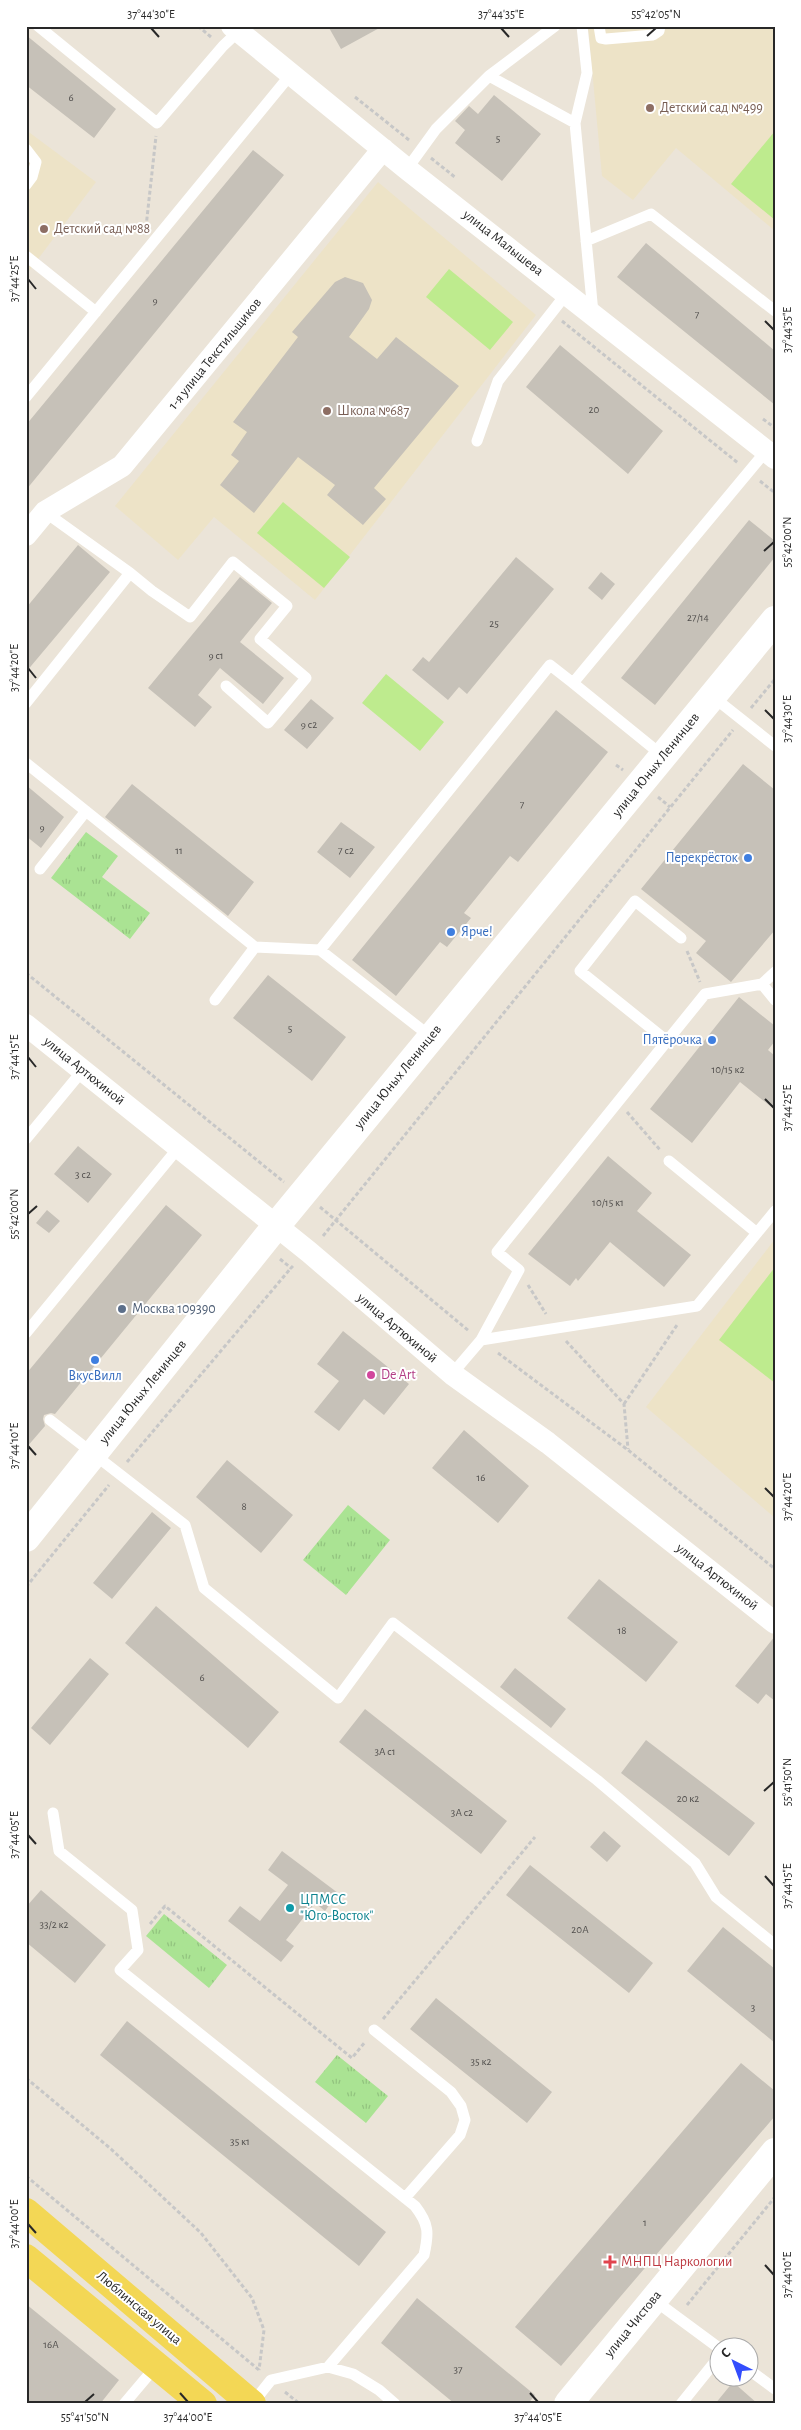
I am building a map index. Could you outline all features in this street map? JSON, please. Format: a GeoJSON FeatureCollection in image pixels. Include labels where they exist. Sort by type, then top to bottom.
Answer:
{"type":"FeatureCollection","features":[{"type":"Feature","properties":{"kind":"main road","name":"улица Юных Ленинцев"},"geometry":{"type":"LineString","coordinates":[[26,1538],[301,1195],[775,620]]}},
{"type":"Feature","properties":{"kind":"main road","name":"улица Чистова"},"geometry":{"type":"LineString","coordinates":[[568,2404],[775,2152]]}},
{"type":"Feature","properties":{"kind":"main road","name":"Люблинская улица"},"geometry":{"type":"LineString","coordinates":[[26,2212],[252,2404]]}},
{"type":"Feature","properties":{"kind":"main road"},"geometry":{"type":"LineString","coordinates":[[26,2258],[156,2365],[197,2402]]}},
{"type":"Feature","properties":{"kind":"street","name":"улица Малышева"},"geometry":{"type":"LineString","coordinates":[[238,28],[407,169],[593,313],[770,455]]}},
{"type":"Feature","properties":{"kind":"street","name":"1-я улица Текстильщиков"},"geometry":{"type":"LineString","coordinates":[[26,535],[45,512],[122,466],[383,149]]}},
{"type":"Feature","properties":{"kind":"street","name":"улица Артюхиной"},"geometry":{"type":"LineString","coordinates":[[26,1024],[309,1252],[452,1374],[548,1443],[775,1623]]}},
{"type":"Feature","properties":{"kind":"lane"},"geometry":{"type":"LineString","coordinates":[[38,26],[157,123],[238,28]]}},
{"type":"Feature","properties":{"kind":"lane"},"geometry":{"type":"LineString","coordinates":[[407,169],[436,130],[489,76],[555,26]]}},
{"type":"Feature","properties":{"kind":"lane"},"geometry":{"type":"LineString","coordinates":[[582,26],[587,73],[575,123],[593,313]]}},
{"type":"Feature","properties":{"kind":"lane"},"geometry":{"type":"LineString","coordinates":[[599,26],[601,38],[606,39],[653,35],[659,31],[660,26]]}},
{"type":"Feature","properties":{"kind":"lane"},"geometry":{"type":"LineString","coordinates":[[26,397],[291,74]]}},
{"type":"Feature","properties":{"kind":"lane"},"geometry":{"type":"LineString","coordinates":[[489,76],[575,123]]}},
{"type":"Feature","properties":{"kind":"lane"},"geometry":{"type":"LineString","coordinates":[[26,149],[36,162],[32,177],[26,185]]}},
{"type":"Feature","properties":{"kind":"lane"},"geometry":{"type":"LineString","coordinates":[[586,241],[651,214],[775,311]]}},
{"type":"Feature","properties":{"kind":"lane"},"geometry":{"type":"LineString","coordinates":[[26,256],[96,312]]}},
{"type":"Feature","properties":{"kind":"lane"},"geometry":{"type":"LineString","coordinates":[[478,441],[498,381],[567,293]]}},
{"type":"Feature","properties":{"kind":"lane"},"geometry":{"type":"LineString","coordinates":[[574,684],[770,455]]}},
{"type":"Feature","properties":{"kind":"lane"},"geometry":{"type":"LineString","coordinates":[[45,512],[190,617],[233,562],[287,606],[260,639],[306,678],[268,723],[226,686]]}},
{"type":"Feature","properties":{"kind":"lane"},"geometry":{"type":"LineString","coordinates":[[26,702],[130,573]]}},
{"type":"Feature","properties":{"kind":"lane"},"geometry":{"type":"LineString","coordinates":[[320,950],[550,665],[663,756]]}},
{"type":"Feature","properties":{"kind":"lane"},"geometry":{"type":"LineString","coordinates":[[712,696],[775,746]]}},
{"type":"Feature","properties":{"kind":"lane"},"geometry":{"type":"LineString","coordinates":[[26,763],[255,947],[320,950],[431,1037]]}},
{"type":"Feature","properties":{"kind":"lane"},"geometry":{"type":"LineString","coordinates":[[40,869],[86,811]]}},
{"type":"Feature","properties":{"kind":"lane"},"geometry":{"type":"LineString","coordinates":[[667,1041],[580,971],[635,901],[682,938]]}},
{"type":"Feature","properties":{"kind":"lane"},"geometry":{"type":"LineString","coordinates":[[215,1000],[255,947]]}},
{"type":"Feature","properties":{"kind":"lane"},"geometry":{"type":"LineString","coordinates":[[452,1374],[481,1340],[519,1270],[497,1252],[705,994],[762,984],[775,972]]}},
{"type":"Feature","properties":{"kind":"lane"},"geometry":{"type":"LineString","coordinates":[[762,984],[775,1000]]}},
{"type":"Feature","properties":{"kind":"lane"},"geometry":{"type":"LineString","coordinates":[[26,1139],[83,1070]]}},
{"type":"Feature","properties":{"kind":"lane"},"geometry":{"type":"LineString","coordinates":[[26,1333],[179,1148]]}},
{"type":"Feature","properties":{"kind":"lane"},"geometry":{"type":"LineString","coordinates":[[669,1161],[757,1233]]}},
{"type":"Feature","properties":{"kind":"lane"},"geometry":{"type":"LineString","coordinates":[[481,1340],[697,1306],[775,1211]]}},
{"type":"Feature","properties":{"kind":"lane"},"geometry":{"type":"LineString","coordinates":[[50,1420],[185,1525],[204,1588],[338,1698],[393,1623],[619,1799],[695,1863],[716,1897],[775,1945]]}},
{"type":"Feature","properties":{"kind":"lane"},"geometry":{"type":"LineString","coordinates":[[53,1813],[59,1851],[132,1910],[138,1950],[120,1970],[405,2198],[425,2219],[428,2238],[424,2255],[328,2367]]}},
{"type":"Feature","properties":{"kind":"lane"},"geometry":{"type":"LineString","coordinates":[[374,2030],[451,2092],[461,2106],[464,2120],[460,2135],[405,2198]]}},
{"type":"Feature","properties":{"kind":"lane"},"geometry":{"type":"LineString","coordinates":[[654,2299],[708,2340]]}},
{"type":"Feature","properties":{"kind":"lane"},"geometry":{"type":"LineString","coordinates":[[124,2404],[156,2365]]}},
{"type":"Feature","properties":{"kind":"lane"},"geometry":{"type":"LineString","coordinates":[[252,2404],[271,2380],[328,2367],[353,2374],[379,2390],[395,2404]]}},
{"type":"Feature","properties":{"kind":"lane"},"geometry":{"type":"LineString","coordinates":[[681,2404],[708,2370]]}},
{"type":"Feature","properties":{"kind":"lane"},"geometry":{"type":"LineString","coordinates":[[758,2376],[775,2389]]}},
{"type":"Feature","properties":{"kind":"path"},"geometry":{"type":"LineString","coordinates":[[143,256],[157,123]]}},
{"type":"Feature","properties":{"kind":"path"},"geometry":{"type":"LineString","coordinates":[[309,1252],[775,679]]}},
{"type":"Feature","properties":{"kind":"path"},"geometry":{"type":"LineString","coordinates":[[682,938],[705,994]]}},
{"type":"Feature","properties":{"kind":"path"},"geometry":{"type":"LineString","coordinates":[[26,973],[301,1195],[336,1219],[481,1340],[628,1450],[775,1570]]}},
{"type":"Feature","properties":{"kind":"path"},"geometry":{"type":"LineString","coordinates":[[618,1102],[669,1161]]}},
{"type":"Feature","properties":{"kind":"path"},"geometry":{"type":"LineString","coordinates":[[26,1587],[291,1268]]}},
{"type":"Feature","properties":{"kind":"path"},"geometry":{"type":"LineString","coordinates":[[628,1450],[624,1404],[688,1308]]}},
{"type":"Feature","properties":{"kind":"path"},"geometry":{"type":"LineString","coordinates":[[136,1941],[165,1906],[352,2058],[535,1837]]}},
{"type":"Feature","properties":{"kind":"path"},"geometry":{"type":"LineString","coordinates":[[26,2078],[111,2150],[200,2233],[247,2291],[252,2298],[264,2330],[258,2370]]}},
{"type":"Feature","properties":{"kind":"path"},"geometry":{"type":"LineString","coordinates":[[26,2176],[300,2404]]}},
{"type":"Feature","properties":{"kind":"path"},"geometry":{"type":"LineString","coordinates":[[677,2317],[775,2197]]}},
{"type":"Feature","properties":{"kind":"shaded area"},"geometry":{"type":"Polygon","coordinates":[[[588,26],[775,26],[775,231],[676,148],[633,200],[602,176],[588,26]]]}},
{"type":"Feature","properties":{"kind":"shaded area","name":"Детский сад №88"},"geometry":{"type":"Polygon","coordinates":[[[26,130],[96,182],[26,275],[26,130]]]}},
{"type":"Feature","properties":{"kind":"shaded area","name":"Школа №687"},"geometry":{"type":"Polygon","coordinates":[[[378,182],[536,315],[315,600],[214,517],[178,560],[115,506],[378,182]]]}},
{"type":"Feature","properties":{"kind":"shaded area"},"geometry":{"type":"Polygon","coordinates":[[[775,1239],[775,1518],[646,1407],[775,1239]]]}},
{"type":"Feature","properties":{"kind":"green space"},"geometry":{"type":"Polygon","coordinates":[[[775,131],[775,220],[731,184],[775,131]]]}},
{"type":"Feature","properties":{"kind":"green space"},"geometry":{"type":"Polygon","coordinates":[[[449,269],[513,322],[490,350],[426,297],[449,269]]]}},
{"type":"Feature","properties":{"kind":"green space"},"geometry":{"type":"Polygon","coordinates":[[[283,502],[350,557],[324,588],[257,533],[283,502]]]}},
{"type":"Feature","properties":{"kind":"green space"},"geometry":{"type":"Polygon","coordinates":[[[386,674],[444,722],[420,751],[362,703],[386,674]]]}},
{"type":"Feature","properties":{"kind":"green space"},"geometry":{"type":"Polygon","coordinates":[[[86,832],[118,856],[102,877],[150,913],[130,939],[51,878],[86,832]]]}},
{"type":"Feature","properties":{"kind":"green space"},"geometry":{"type":"Polygon","coordinates":[[[775,1267],[775,1383],[719,1340],[775,1267]]]}},
{"type":"Feature","properties":{"kind":"green space"},"geometry":{"type":"Polygon","coordinates":[[[348,1505],[390,1540],[346,1595],[303,1560],[348,1505]]]}},
{"type":"Feature","properties":{"kind":"green space"},"geometry":{"type":"Polygon","coordinates":[[[164,1914],[227,1965],[209,1988],[146,1936],[164,1914]]]}},
{"type":"Feature","properties":{"kind":"green space"},"geometry":{"type":"Polygon","coordinates":[[[337,2055],[388,2096],[366,2123],[315,2082],[337,2055]]]}},
{"type":"Feature","properties":{"kind":"building"},"geometry":{"type":"Polygon","coordinates":[[[328,26],[383,26],[341,49],[328,26]]]}},
{"type":"Feature","properties":{"kind":"building"},"geometry":{"type":"Polygon","coordinates":[[[26,35],[116,109],[94,138],[26,85],[26,35]]]}},
{"type":"Feature","properties":{"kind":"building"},"geometry":{"type":"Polygon","coordinates":[[[494,95],[541,134],[502,181],[455,143],[465,130],[455,121],[469,106],[478,114],[494,95]]]}},
{"type":"Feature","properties":{"kind":"building"},"geometry":{"type":"Polygon","coordinates":[[[253,150],[284,175],[26,490],[26,425],[253,150]]]}},
{"type":"Feature","properties":{"kind":"building"},"geometry":{"type":"Polygon","coordinates":[[[646,243],[775,351],[775,405],[617,277],[646,243]]]}},
{"type":"Feature","properties":{"kind":"building"},"geometry":{"type":"Polygon","coordinates":[[[345,277],[363,283],[372,300],[369,309],[349,337],[377,359],[396,337],[459,386],[374,488],[386,499],[363,525],[327,495],[335,485],[298,457],[254,513],[220,485],[239,461],[231,455],[247,432],[233,422],[298,337],[292,332],[335,282],[345,277]]]}},
{"type":"Feature","properties":{"kind":"building"},"geometry":{"type":"Polygon","coordinates":[[[560,345],[663,431],[628,474],[526,387],[560,345]]]}},
{"type":"Feature","properties":{"kind":"building"},"geometry":{"type":"Polygon","coordinates":[[[749,520],[775,541],[775,557],[655,705],[621,678],[749,520]]]}},
{"type":"Feature","properties":{"kind":"building"},"geometry":{"type":"Polygon","coordinates":[[[78,545],[110,572],[26,672],[26,608],[78,545]]]}},
{"type":"Feature","properties":{"kind":"building"},"geometry":{"type":"Polygon","coordinates":[[[516,557],[554,589],[467,694],[459,687],[448,700],[412,670],[423,657],[429,662],[516,557]]]}},
{"type":"Feature","properties":{"kind":"building"},"geometry":{"type":"Polygon","coordinates":[[[601,572],[615,584],[602,600],[588,588],[601,572]]]}},
{"type":"Feature","properties":{"kind":"building"},"geometry":{"type":"Polygon","coordinates":[[[240,577],[272,603],[240,642],[284,678],[263,704],[220,668],[198,695],[212,707],[195,727],[148,688],[240,577]]]}},
{"type":"Feature","properties":{"kind":"building"},"geometry":{"type":"Polygon","coordinates":[[[311,699],[334,718],[307,749],[284,730],[311,699]]]}},
{"type":"Feature","properties":{"kind":"building"},"geometry":{"type":"Polygon","coordinates":[[[556,710],[608,752],[518,862],[510,856],[464,913],[471,918],[447,947],[440,942],[396,996],[352,960],[556,710]]]}},
{"type":"Feature","properties":{"kind":"building"},"geometry":{"type":"Polygon","coordinates":[[[743,764],[775,790],[775,930],[731,982],[696,953],[706,941],[641,889],[743,764]]]}},
{"type":"Feature","properties":{"kind":"building"},"geometry":{"type":"Polygon","coordinates":[[[132,784],[254,882],[228,916],[105,817],[132,784]]]}},
{"type":"Feature","properties":{"kind":"building"},"geometry":{"type":"Polygon","coordinates":[[[26,785],[64,817],[41,848],[26,836],[26,785]]]}},
{"type":"Feature","properties":{"kind":"building"},"geometry":{"type":"Polygon","coordinates":[[[341,822],[375,847],[350,878],[317,852],[341,822]]]}},
{"type":"Feature","properties":{"kind":"building"},"geometry":{"type":"Polygon","coordinates":[[[268,975],[346,1037],[312,1081],[233,1018],[268,975]]]}},
{"type":"Feature","properties":{"kind":"building"},"geometry":{"type":"Polygon","coordinates":[[[739,997],[775,1026],[775,1041],[768,1050],[775,1056],[775,1110],[740,1082],[692,1143],[650,1109],[739,997]]]}},
{"type":"Feature","properties":{"kind":"building"},"geometry":{"type":"Polygon","coordinates":[[[78,1146],[112,1174],[88,1203],[54,1174],[78,1146]]]}},
{"type":"Feature","properties":{"kind":"building"},"geometry":{"type":"Polygon","coordinates":[[[608,1156],[652,1193],[637,1211],[691,1255],[664,1287],[610,1242],[578,1281],[576,1278],[570,1286],[528,1254],[608,1156]]]}},
{"type":"Feature","properties":{"kind":"building"},"geometry":{"type":"Polygon","coordinates":[[[166,1205],[202,1235],[55,1414],[44,1415],[45,1426],[26,1448],[26,1374],[166,1205]]]}},
{"type":"Feature","properties":{"kind":"building"},"geometry":{"type":"Polygon","coordinates":[[[47,1210],[60,1221],[49,1233],[36,1223],[47,1210]]]}},
{"type":"Feature","properties":{"kind":"building"},"geometry":{"type":"Polygon","coordinates":[[[343,1331],[409,1384],[384,1415],[364,1399],[339,1431],[314,1412],[339,1381],[317,1364],[343,1331]]]}},
{"type":"Feature","properties":{"kind":"building"},"geometry":{"type":"Polygon","coordinates":[[[464,1430],[529,1486],[498,1523],[432,1468],[464,1430]]]}},
{"type":"Feature","properties":{"kind":"building"},"geometry":{"type":"Polygon","coordinates":[[[227,1460],[293,1515],[261,1553],[196,1497],[227,1460]]]}},
{"type":"Feature","properties":{"kind":"building"},"geometry":{"type":"Polygon","coordinates":[[[152,1512],[171,1528],[112,1599],[93,1583],[152,1512]]]}},
{"type":"Feature","properties":{"kind":"building"},"geometry":{"type":"Polygon","coordinates":[[[599,1579],[678,1642],[646,1682],[567,1618],[599,1579]]]}},
{"type":"Feature","properties":{"kind":"building"},"geometry":{"type":"Polygon","coordinates":[[[156,1606],[279,1712],[248,1748],[125,1643],[156,1606]]]}},
{"type":"Feature","properties":{"kind":"building"},"geometry":{"type":"Polygon","coordinates":[[[775,1636],[775,1701],[766,1694],[758,1704],[735,1686],[775,1636]]]}},
{"type":"Feature","properties":{"kind":"building"},"geometry":{"type":"Polygon","coordinates":[[[90,1658],[109,1674],[50,1745],[31,1728],[90,1658]]]}},
{"type":"Feature","properties":{"kind":"building"},"geometry":{"type":"Polygon","coordinates":[[[515,1668],[566,1709],[551,1728],[500,1687],[515,1668]]]}},
{"type":"Feature","properties":{"kind":"building"},"geometry":{"type":"Polygon","coordinates":[[[365,1709],[507,1821],[481,1854],[339,1742],[365,1709]]]}},
{"type":"Feature","properties":{"kind":"building"},"geometry":{"type":"Polygon","coordinates":[[[646,1740],[755,1823],[729,1856],[621,1773],[646,1740]]]}},
{"type":"Feature","properties":{"kind":"building"},"geometry":{"type":"Polygon","coordinates":[[[604,1831],[621,1846],[607,1862],[590,1847],[604,1831]]]}},
{"type":"Feature","properties":{"kind":"building","name":"ЦПМСС \"Юго-Восток\""},"geometry":{"type":"Polygon","coordinates":[[[282,1851],[338,1893],[325,1911],[315,1903],[286,1940],[294,1946],[281,1962],[228,1921],[240,1906],[260,1921],[288,1885],[268,1870],[282,1851]]]}},
{"type":"Feature","properties":{"kind":"building"},"geometry":{"type":"Polygon","coordinates":[[[530,1865],[653,1963],[629,1993],[506,1895],[530,1865]]]}},
{"type":"Feature","properties":{"kind":"building"},"geometry":{"type":"Polygon","coordinates":[[[41,1890],[106,1945],[75,1983],[26,1942],[26,1907],[41,1890]]]}},
{"type":"Feature","properties":{"kind":"building"},"geometry":{"type":"Polygon","coordinates":[[[723,1927],[775,1969],[775,2043],[687,1971],[723,1927]]]}},
{"type":"Feature","properties":{"kind":"building"},"geometry":{"type":"Polygon","coordinates":[[[436,1998],[552,2092],[527,2123],[410,2029],[436,1998]]]}},
{"type":"Feature","properties":{"kind":"building"},"geometry":{"type":"Polygon","coordinates":[[[127,2021],[386,2232],[359,2266],[100,2055],[127,2021]]]}},
{"type":"Feature","properties":{"kind":"building"},"geometry":{"type":"Polygon","coordinates":[[[741,2063],[775,2091],[775,2116],[561,2366],[515,2327],[741,2063]]]}},
{"type":"Feature","properties":{"kind":"building"},"geometry":{"type":"Polygon","coordinates":[[[417,2298],[535,2395],[528,2404],[455,2404],[381,2343],[417,2298]]]}},
{"type":"Feature","properties":{"kind":"building"},"geometry":{"type":"Polygon","coordinates":[[[26,2304],[119,2380],[100,2404],[26,2404],[26,2304]]]}},
{"type":"Feature","properties":{"kind":"building"},"geometry":{"type":"Polygon","coordinates":[[[728,2388],[740,2388],[758,2404],[715,2404],[728,2388]]]}},
{"type":"Feature","properties":{"kind":"place","name":"Детский сад №499"},"geometry":{"type":"Point","coordinates":[650,108]}},
{"type":"Feature","properties":{"kind":"place","name":"Детский сад №88"},"geometry":{"type":"Point","coordinates":[44,229]}},
{"type":"Feature","properties":{"kind":"place","name":"Школа №687"},"geometry":{"type":"Point","coordinates":[327,411]}},
{"type":"Feature","properties":{"kind":"place","name":"Перекрёсток"},"geometry":{"type":"Point","coordinates":[748,858]}},
{"type":"Feature","properties":{"kind":"place","name":"Ярче!"},"geometry":{"type":"Point","coordinates":[451,932]}},
{"type":"Feature","properties":{"kind":"place","name":"Пятёрочка"},"geometry":{"type":"Point","coordinates":[712,1040]}},
{"type":"Feature","properties":{"kind":"place","name":"Москва 109390"},"geometry":{"type":"Point","coordinates":[122,1309]}},
{"type":"Feature","properties":{"kind":"place","name":"ВкусВилл"},"geometry":{"type":"Point","coordinates":[95,1360]}},
{"type":"Feature","properties":{"kind":"place","name":"De Art"},"geometry":{"type":"Point","coordinates":[371,1375]}},
{"type":"Feature","properties":{"kind":"place","name":"ЦПМСС \"Юго-Восток\""},"geometry":{"type":"Point","coordinates":[290,1908]}},
{"type":"Feature","properties":{"kind":"place","name":"МНПЦ Наркологии"},"geometry":{"type":"Point","coordinates":[610,2262]}}]}
